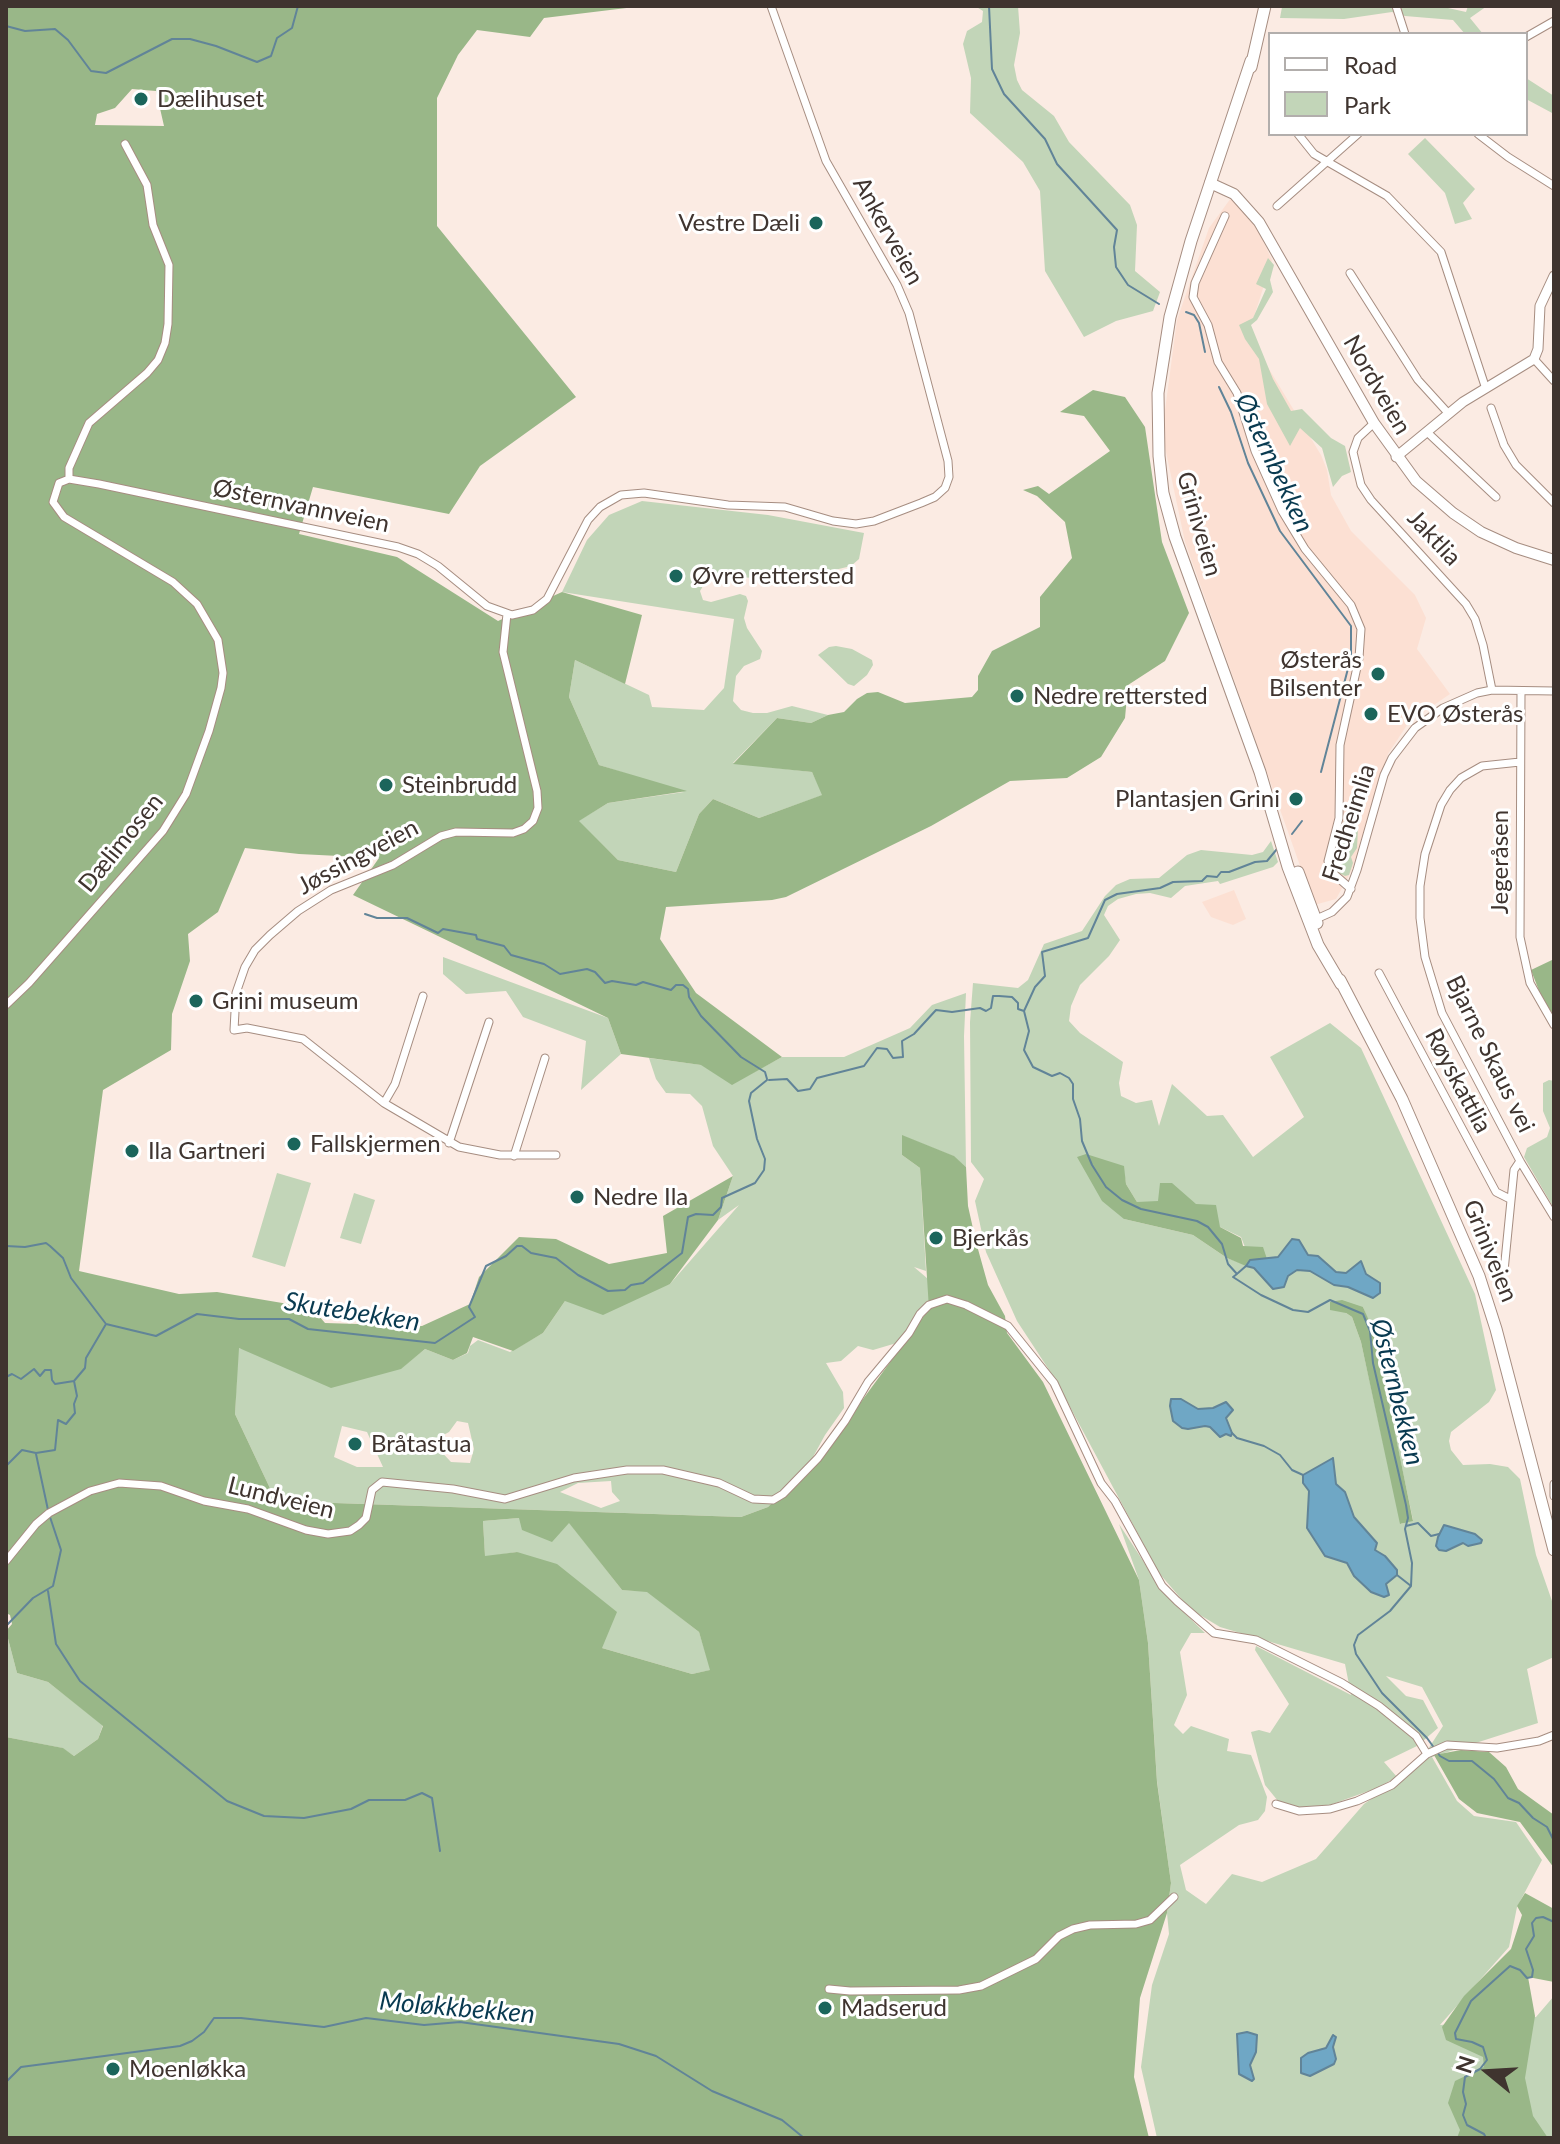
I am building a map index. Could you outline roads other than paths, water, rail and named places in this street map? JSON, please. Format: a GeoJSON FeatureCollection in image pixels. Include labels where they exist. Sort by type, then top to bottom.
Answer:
{"type":"FeatureCollection","features":[{"type":"Feature","properties":{"kind":"main road","name":"Griniveien"},"geometry":{"type":"LineString","coordinates":[[1265,6],[1239,116],[1213,184],[1167,326],[1160,372],[1157,430],[1163,493],[1175,537],[1327,963],[1402,1099],[1479,1276],[1496,1329],[1554,1550]]}},
{"type":"Feature","properties":{"kind":"main road","name":"Nordveien"},"geometry":{"type":"LineString","coordinates":[[1213,184],[1234,194],[1259,222],[1374,423],[1396,457],[1426,491],[1463,520],[1498,540],[1554,560]]}},
{"type":"Feature","properties":{"kind":"street","name":"Ankerveien"},"geometry":{"type":"LineString","coordinates":[[507,614],[533,610],[547,599],[588,520],[600,507],[621,495],[644,493],[728,505],[785,507],[833,521],[856,524],[874,521],[930,499],[942,491],[948,482],[948,461],[909,313],[897,285],[826,161],[771,6]]}},
{"type":"Feature","properties":{"kind":"street"},"geometry":{"type":"LineString","coordinates":[[1396,6],[1404,32]]}},
{"type":"Feature","properties":{"kind":"street"},"geometry":{"type":"LineString","coordinates":[[1528,36],[1554,21]]}},
{"type":"Feature","properties":{"kind":"street"},"geometry":{"type":"LineString","coordinates":[[1299,136],[1307,148],[1325,161],[1387,196],[1441,252],[1485,386]]}},
{"type":"Feature","properties":{"kind":"street"},"geometry":{"type":"LineString","coordinates":[[1277,206],[1356,136]]}},
{"type":"Feature","properties":{"kind":"street"},"geometry":{"type":"LineString","coordinates":[[1481,136],[1554,186]]}},
{"type":"Feature","properties":{"kind":"street"},"geometry":{"type":"LineString","coordinates":[[67,479],[89,423],[147,373],[158,360],[167,334],[169,265],[153,225],[147,185],[125,144]]}},
{"type":"Feature","properties":{"kind":"street"},"geometry":{"type":"LineString","coordinates":[[1225,216],[1195,283],[1193,297],[1208,325],[1218,362],[1237,393],[1255,451],[1282,511],[1305,549],[1351,605],[1361,629],[1359,658],[1340,745],[1339,818],[1328,861],[1335,875],[1351,889]]}},
{"type":"Feature","properties":{"kind":"street"},"geometry":{"type":"LineString","coordinates":[[1350,273],[1418,380],[1448,413]]}},
{"type":"Feature","properties":{"kind":"street"},"geometry":{"type":"LineString","coordinates":[[1396,457],[1485,386],[1534,359],[1539,343],[1540,306],[1554,276]]}},
{"type":"Feature","properties":{"kind":"street"},"geometry":{"type":"LineString","coordinates":[[1534,359],[1554,381]]}},
{"type":"Feature","properties":{"kind":"street"},"geometry":{"type":"LineString","coordinates":[[1491,408],[1504,445],[1516,465],[1554,503]]}},
{"type":"Feature","properties":{"kind":"street","name":"Jaktlia"},"geometry":{"type":"LineString","coordinates":[[1374,423],[1358,438],[1353,452],[1361,485],[1371,500],[1466,604],[1475,619],[1483,645],[1492,690]]}},
{"type":"Feature","properties":{"kind":"street"},"geometry":{"type":"LineString","coordinates":[[1427,432],[1496,497]]}},
{"type":"Feature","properties":{"kind":"street","name":"Østernvannveien"},"geometry":{"type":"LineString","coordinates":[[67,479],[309,526],[398,547],[429,560],[479,601],[507,614]]}},
{"type":"Feature","properties":{"kind":"street","name":"Dælimosen"},"geometry":{"type":"LineString","coordinates":[[6,1005],[29,983],[168,824],[186,794],[196,768],[223,673],[218,640],[197,604],[173,582],[64,517],[53,502],[56,488],[67,479]]}},
{"type":"Feature","properties":{"kind":"street","name":"Jøssingveien"},"geometry":{"type":"LineString","coordinates":[[507,614],[503,652],[537,791],[538,808],[533,821],[513,833],[464,832],[441,836],[393,865],[320,896],[287,920],[255,950],[236,993],[234,1030],[247,1028],[303,1039],[384,1103],[449,1143],[514,1156],[556,1155]]}},
{"type":"Feature","properties":{"kind":"street","name":"Fredheimlia"},"geometry":{"type":"LineString","coordinates":[[1312,920],[1338,907],[1351,889],[1384,775],[1404,740],[1415,728],[1465,697],[1492,690],[1554,691]]}},
{"type":"Feature","properties":{"kind":"street","name":"Jegeråsen"},"geometry":{"type":"LineString","coordinates":[[1521,691],[1520,937],[1530,983],[1554,1025]]}},
{"type":"Feature","properties":{"kind":"street","name":"Bjarne Skaus vei"},"geometry":{"type":"LineString","coordinates":[[1520,762],[1482,766],[1461,778],[1441,805],[1425,854],[1420,886],[1425,957],[1442,1013],[1520,1161],[1554,1217]]}},
{"type":"Feature","properties":{"kind":"street","name":"Røyskattlia"},"geometry":{"type":"LineString","coordinates":[[1379,973],[1496,1192],[1510,1199]]}},
{"type":"Feature","properties":{"kind":"street"},"geometry":{"type":"LineString","coordinates":[[384,1103],[395,1084],[423,996]]}},
{"type":"Feature","properties":{"kind":"street"},"geometry":{"type":"LineString","coordinates":[[449,1143],[489,1022]]}},
{"type":"Feature","properties":{"kind":"street"},"geometry":{"type":"LineString","coordinates":[[514,1156],[545,1058]]}},
{"type":"Feature","properties":{"kind":"street"},"geometry":{"type":"LineString","coordinates":[[1504,1271],[1514,1170],[1520,1161]]}},
{"type":"Feature","properties":{"kind":"street","name":"Lundveien"},"geometry":{"type":"LineString","coordinates":[[6,1561],[49,1513],[90,1491],[119,1483],[161,1486],[204,1501],[248,1509],[306,1530],[328,1534],[350,1531],[359,1525],[366,1518],[372,1490],[382,1482],[453,1489],[505,1499],[574,1478],[627,1470],[663,1470],[719,1483],[753,1499],[773,1500],[783,1494],[818,1458],[868,1382],[929,1305],[940,1300],[955,1301],[1008,1326],[1054,1383],[1101,1483],[1115,1501],[1162,1586],[1205,1627],[1214,1633],[1256,1640],[1342,1683],[1379,1706],[1432,1751]]}},
{"type":"Feature","properties":{"kind":"street"},"geometry":{"type":"LineString","coordinates":[[1554,1484],[1554,1496]]}},
{"type":"Feature","properties":{"kind":"street"},"geometry":{"type":"LineString","coordinates":[[1276,1804],[1299,1811],[1330,1809],[1357,1801],[1399,1781],[1432,1751],[1447,1745],[1497,1748],[1539,1741],[1554,1735]]}},
{"type":"Feature","properties":{"kind":"street"},"geometry":{"type":"LineString","coordinates":[[829,1989],[959,1990],[981,1986],[1036,1959],[1059,1936],[1073,1929],[1150,1920],[1174,1897]]}},
{"type":"Feature","properties":{"kind":"water"},"geometry":{"type":"Polygon","coordinates":[[[1292,1239],[1299,1240],[1308,1255],[1318,1256],[1336,1272],[1346,1273],[1361,1261],[1366,1274],[1380,1283],[1380,1293],[1373,1298],[1348,1287],[1334,1285],[1310,1271],[1297,1270],[1288,1276],[1284,1287],[1273,1289],[1254,1268],[1246,1266],[1250,1260],[1278,1257],[1292,1239]]]}},
{"type":"Feature","properties":{"kind":"water"},"geometry":{"type":"Polygon","coordinates":[[[1171,1399],[1181,1399],[1198,1409],[1213,1408],[1226,1402],[1233,1410],[1226,1418],[1231,1436],[1226,1434],[1220,1437],[1205,1426],[1182,1428],[1173,1421],[1171,1399]]]}},
{"type":"Feature","properties":{"kind":"water"},"geometry":{"type":"Polygon","coordinates":[[[1333,1458],[1336,1484],[1345,1492],[1354,1517],[1377,1543],[1375,1550],[1397,1570],[1397,1575],[1386,1584],[1389,1595],[1384,1597],[1371,1592],[1354,1576],[1347,1563],[1325,1556],[1307,1528],[1309,1491],[1303,1483],[1303,1475],[1333,1458]]]}},
{"type":"Feature","properties":{"kind":"water"},"geometry":{"type":"Polygon","coordinates":[[[1444,1525],[1475,1534],[1482,1540],[1481,1543],[1468,1546],[1463,1543],[1446,1551],[1439,1550],[1436,1546],[1444,1525]]]}},
{"type":"Feature","properties":{"kind":"water"},"geometry":{"type":"Polygon","coordinates":[[[1247,2032],[1257,2035],[1256,2052],[1250,2065],[1252,2081],[1239,2074],[1237,2034],[1247,2032]]]}},
{"type":"Feature","properties":{"kind":"water"},"geometry":{"type":"Polygon","coordinates":[[[1333,2035],[1336,2037],[1334,2064],[1310,2076],[1301,2073],[1301,2058],[1326,2048],[1333,2035]]]}},
{"type":"Feature","properties":{"kind":"waterway","name":"Østernbekken"},"geometry":{"type":"LineString","coordinates":[[6,26],[25,31],[55,29],[68,40],[91,71],[106,73],[172,39],[190,39],[216,46],[257,62],[271,56],[277,38],[292,28],[298,6]]}},
{"type":"Feature","properties":{"kind":"waterway","name":"Østernbekken"},"geometry":{"type":"LineString","coordinates":[[989,6],[992,69],[1004,94],[1045,139],[1057,164],[1117,230],[1114,247],[1116,267],[1128,285],[1159,304]]}},
{"type":"Feature","properties":{"kind":"waterway","name":"Østernbekken"},"geometry":{"type":"LineString","coordinates":[[1186,312],[1194,315],[1199,323],[1205,352]]}},
{"type":"Feature","properties":{"kind":"waterway","name":"Østernbekken"},"geometry":{"type":"LineString","coordinates":[[1219,387],[1248,463],[1280,531],[1351,626],[1351,657],[1321,772]]}},
{"type":"Feature","properties":{"kind":"waterway","name":"Østernbekken"},"geometry":{"type":"LineString","coordinates":[[1292,834],[1302,821]]}},
{"type":"Feature","properties":{"kind":"waterway","name":"Østernbekken"},"geometry":{"type":"LineString","coordinates":[[1277,849],[1267,861],[1221,872],[1217,877],[1173,882],[1160,888],[1117,894],[1105,900],[1088,938],[1042,952],[1045,976],[1035,987],[1024,1011],[1029,1031],[1024,1050],[1033,1067],[1052,1076],[1060,1073],[1073,1084],[1082,1141],[1092,1165],[1106,1187],[1122,1200],[1141,1209],[1197,1221],[1208,1227],[1222,1244],[1228,1264],[1237,1274],[1233,1277],[1261,1295],[1293,1310],[1308,1312],[1330,1300],[1363,1314],[1370,1331],[1373,1363],[1406,1505],[1408,1518],[1405,1529],[1412,1563],[1411,1586],[1390,1611],[1358,1635],[1354,1645],[1356,1654],[1382,1693],[1427,1738],[1440,1756],[1449,1761],[1472,1761],[1494,1779],[1508,1798],[1519,1803],[1547,1827],[1554,1841]]}},
{"type":"Feature","properties":{"kind":"waterway"},"geometry":{"type":"LineString","coordinates":[[365,914],[377,918],[407,918],[438,933],[443,929],[476,935],[477,939],[504,946],[511,955],[544,964],[560,974],[587,969],[595,972],[605,983],[612,981],[636,985],[643,982],[671,990],[676,985],[683,985],[701,1016],[741,1057],[765,1072],[767,1079]]}},
{"type":"Feature","properties":{"kind":"waterway"},"geometry":{"type":"LineString","coordinates":[[769,1080],[787,1079],[798,1091],[810,1089],[817,1078],[864,1066],[877,1048],[887,1049],[893,1058],[903,1057],[902,1041],[914,1034],[936,1010],[952,1012],[980,1008],[986,1011],[991,1008],[993,996],[999,996],[1012,997],[1018,1003],[1018,1009],[1024,1011]]}},
{"type":"Feature","properties":{"kind":"waterway","name":"Skutebekken"},"geometry":{"type":"LineString","coordinates":[[6,1466],[22,1450],[36,1453],[55,1450],[58,1420],[66,1424],[75,1413],[77,1396],[74,1381],[85,1368],[86,1358],[106,1324],[156,1336],[197,1314],[239,1319],[289,1319],[308,1329],[435,1343],[475,1317],[469,1307],[486,1266],[506,1256],[517,1246],[531,1253],[556,1258],[578,1275],[608,1291],[625,1290],[631,1285],[643,1283],[682,1253],[688,1217],[713,1215],[721,1207],[722,1198],[755,1183],[764,1170],[765,1159],[749,1101],[751,1093],[767,1080]]}},
{"type":"Feature","properties":{"kind":"waterway"},"geometry":{"type":"LineString","coordinates":[[6,1246],[25,1247],[46,1243],[50,1246],[63,1258],[71,1278],[106,1324]]}},
{"type":"Feature","properties":{"kind":"waterway"},"geometry":{"type":"LineString","coordinates":[[1238,1273],[1246,1266]]}},
{"type":"Feature","properties":{"kind":"waterway"},"geometry":{"type":"LineString","coordinates":[[6,1377],[12,1374],[21,1379],[34,1369],[40,1376],[45,1370],[51,1370],[55,1384],[74,1381]]}},
{"type":"Feature","properties":{"kind":"waterway"},"geometry":{"type":"LineString","coordinates":[[1232,1433],[1237,1438],[1264,1446],[1280,1455],[1292,1470],[1303,1475]]}},
{"type":"Feature","properties":{"kind":"waterway"},"geometry":{"type":"LineString","coordinates":[[36,1454],[48,1510]]}},
{"type":"Feature","properties":{"kind":"waterway"},"geometry":{"type":"LineString","coordinates":[[6,1626],[33,1598],[53,1586],[61,1550],[50,1517]]}},
{"type":"Feature","properties":{"kind":"waterway"},"geometry":{"type":"LineString","coordinates":[[1406,1526],[1418,1523],[1431,1536],[1439,1534]]}},
{"type":"Feature","properties":{"kind":"waterway"},"geometry":{"type":"LineString","coordinates":[[1397,1575],[1411,1586]]}},
{"type":"Feature","properties":{"kind":"waterway"},"geometry":{"type":"LineString","coordinates":[[48,1591],[56,1644],[80,1681],[227,1801],[264,1816],[304,1818],[351,1809],[369,1800],[405,1800],[422,1793],[432,1798],[440,1851]]}},
{"type":"Feature","properties":{"kind":"waterway","name":"Østernbekken"},"geometry":{"type":"LineString","coordinates":[[1486,2138],[1467,2125],[1463,2115],[1466,2104],[1463,2092],[1465,2077],[1480,2069],[1487,2060],[1483,2047],[1456,2039],[1455,2033],[1471,2001],[1510,1966],[1520,1970],[1527,1978],[1532,1977],[1533,1970],[1526,1949],[1534,1936],[1532,1923],[1536,1918],[1543,1917],[1554,1922]]}},
{"type":"Feature","properties":{"kind":"waterway","name":"Moløkkbekken"},"geometry":{"type":"LineString","coordinates":[[6,2082],[21,2067],[180,2046],[204,2032],[214,2018],[324,2027],[366,2018],[424,2025],[460,2022],[619,2044],[656,2056],[712,2091],[782,2120],[804,2138]]}},
{"type":"Feature","properties":{"kind":"place","name":"Dælihuset"},"geometry":{"type":"Point","coordinates":[141,99]}},
{"type":"Feature","properties":{"kind":"place","name":"Vestre Dæli"},"geometry":{"type":"Point","coordinates":[816,223]}},
{"type":"Feature","properties":{"kind":"place","name":"Øvre rettersted"},"geometry":{"type":"Point","coordinates":[676,576]}},
{"type":"Feature","properties":{"kind":"place","name":"Østerås Bilsenter"},"geometry":{"type":"Point","coordinates":[1378,674]}},
{"type":"Feature","properties":{"kind":"place","name":"Nedre rettersted"},"geometry":{"type":"Point","coordinates":[1017,696]}},
{"type":"Feature","properties":{"kind":"place","name":"EVO Østerås"},"geometry":{"type":"Point","coordinates":[1371,714]}},
{"type":"Feature","properties":{"kind":"place","name":"Steinbrudd"},"geometry":{"type":"Point","coordinates":[386,785]}},
{"type":"Feature","properties":{"kind":"place","name":"Plantasjen Grini"},"geometry":{"type":"Point","coordinates":[1296,799]}},
{"type":"Feature","properties":{"kind":"place","name":"Grini museum"},"geometry":{"type":"Point","coordinates":[196,1001]}},
{"type":"Feature","properties":{"kind":"place","name":"Fallskjermen"},"geometry":{"type":"Point","coordinates":[294,1144]}},
{"type":"Feature","properties":{"kind":"place","name":"Ila Gartneri"},"geometry":{"type":"Point","coordinates":[132,1151]}},
{"type":"Feature","properties":{"kind":"place","name":"Nedre Ila"},"geometry":{"type":"Point","coordinates":[577,1197]}},
{"type":"Feature","properties":{"kind":"place","name":"Bjerkås"},"geometry":{"type":"Point","coordinates":[936,1238]}},
{"type":"Feature","properties":{"kind":"place","name":"Bråtastua"},"geometry":{"type":"Point","coordinates":[355,1444]}},
{"type":"Feature","properties":{"kind":"place","name":"Madserud"},"geometry":{"type":"Point","coordinates":[825,2008]}},
{"type":"Feature","properties":{"kind":"place","name":"Moenløkka"},"geometry":{"type":"Point","coordinates":[113,2069]}}]}
